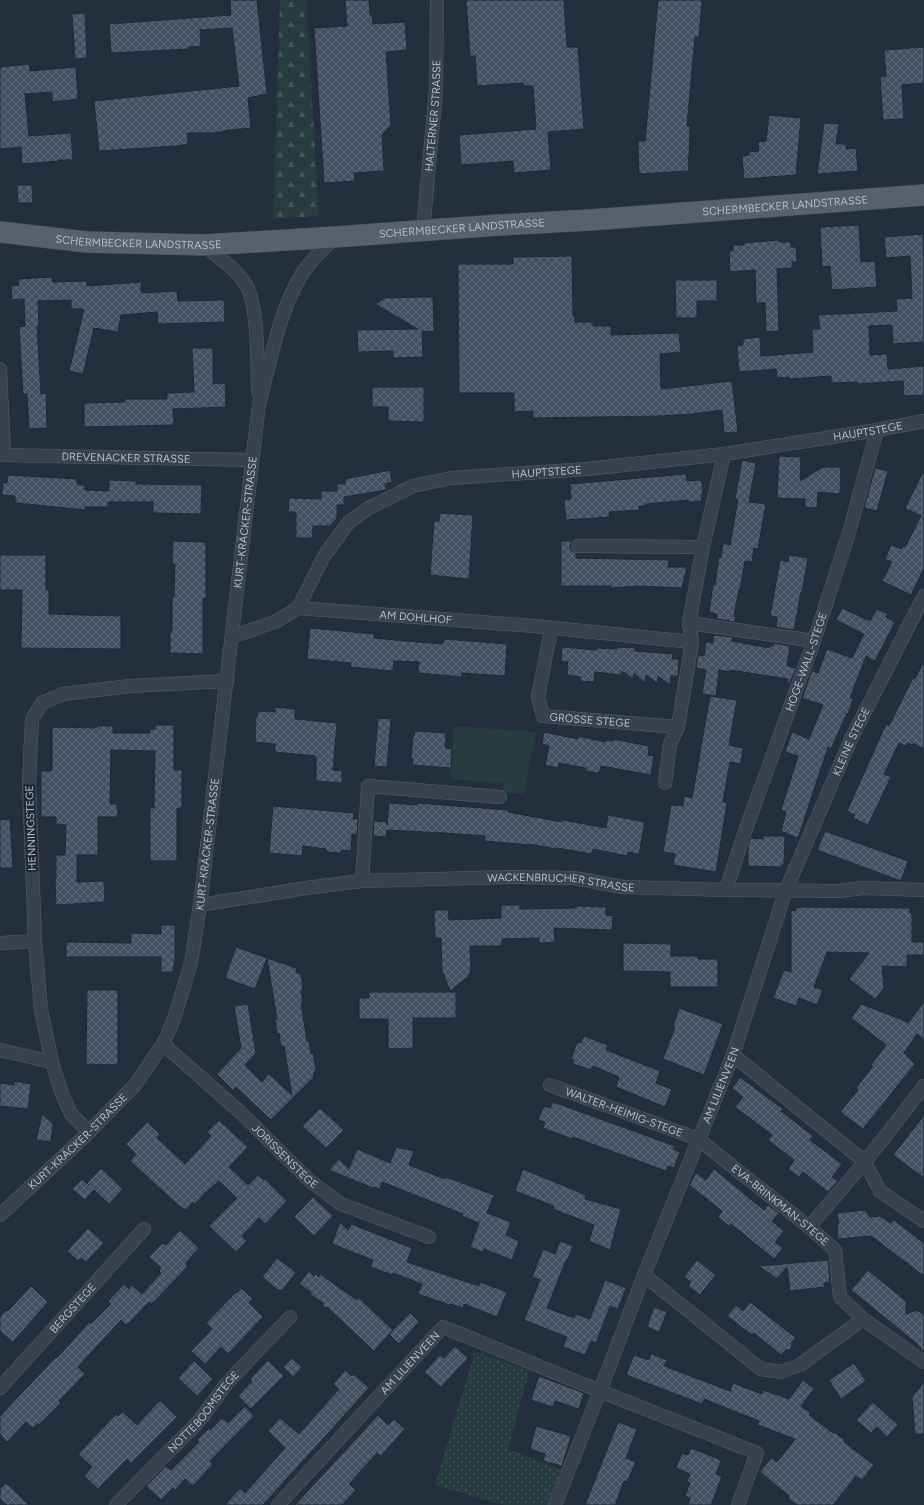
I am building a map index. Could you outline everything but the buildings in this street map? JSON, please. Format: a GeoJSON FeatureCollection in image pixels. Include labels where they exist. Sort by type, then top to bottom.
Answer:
{"type":"FeatureCollection","features":[{"type":"Feature","properties":{"kind":"main road","name":"SCHERMBECKER LANDSTRASSE"},"geometry":{"type":"LineString","coordinates":[[0,232],[86,242],[204,245],[590,220],[924,196]]}},
{"type":"Feature","properties":{"kind":"street","name":"HALTERNER STRASSE"},"geometry":{"type":"LineString","coordinates":[[423,230],[436,90],[437,0]]}},
{"type":"Feature","properties":{"kind":"street","name":"KURT-KRÄCKER-STRASSE"},"geometry":{"type":"LineString","coordinates":[[0,1215],[89,1132],[134,1085],[163,1044],[174,1019],[190,963],[200,905],[259,404],[276,340],[290,296],[306,268],[336,237]]}},
{"type":"Feature","properties":{"kind":"street","name":"KURT-KRÄCKER-STRASSE"},"geometry":{"type":"LineString","coordinates":[[204,245],[236,273],[246,286],[252,300],[256,338],[259,404]]}},
{"type":"Feature","properties":{"kind":"street"},"geometry":{"type":"LineString","coordinates":[[0,369],[2,455]]}},
{"type":"Feature","properties":{"kind":"street","name":"HAUPTSTEGE"},"geometry":{"type":"LineString","coordinates":[[298,608],[324,556],[349,522],[367,509],[413,486],[451,478],[587,469],[724,454],[877,430],[924,421]]}},
{"type":"Feature","properties":{"kind":"street","name":"HOGE-WALL-STEGE"},"geometry":{"type":"LineString","coordinates":[[726,890],[743,837],[814,641],[848,536],[877,430]]}},
{"type":"Feature","properties":{"kind":"street"},"geometry":{"type":"LineString","coordinates":[[665,783],[670,744],[678,727],[692,642],[689,623],[703,547],[724,454]]}},
{"type":"Feature","properties":{"kind":"street","name":"DREVENACKER STRASSE"},"geometry":{"type":"LineString","coordinates":[[2,455],[252,460]]}},
{"type":"Feature","properties":{"kind":"street"},"geometry":{"type":"LineString","coordinates":[[578,546],[703,547]]}},
{"type":"Feature","properties":{"kind":"street","name":"KLEINE STEGE"},"geometry":{"type":"LineString","coordinates":[[786,890],[852,737],[924,596]]}},
{"type":"Feature","properties":{"kind":"street"},"geometry":{"type":"LineString","coordinates":[[232,637],[277,621],[298,608]]}},
{"type":"Feature","properties":{"kind":"street","name":"AM DOHLHOF"},"geometry":{"type":"LineString","coordinates":[[298,608],[534,626],[551,629]]}},
{"type":"Feature","properties":{"kind":"street"},"geometry":{"type":"LineString","coordinates":[[689,623],[814,641]]}},
{"type":"Feature","properties":{"kind":"street"},"geometry":{"type":"LineString","coordinates":[[551,629],[692,642]]}},
{"type":"Feature","properties":{"kind":"street","name":"GROSSE STEGE"},"geometry":{"type":"LineString","coordinates":[[551,629],[538,697],[543,716],[678,727]]}},
{"type":"Feature","properties":{"kind":"street","name":"HENNINGSTEGE"},"geometry":{"type":"LineString","coordinates":[[89,1132],[71,1114],[61,1091],[52,1062],[41,1010],[35,941],[29,784],[32,718],[42,703],[63,694],[130,686],[227,681]]}},
{"type":"Feature","properties":{"kind":"street"},"geometry":{"type":"LineString","coordinates":[[362,881],[368,786],[500,797]]}},
{"type":"Feature","properties":{"kind":"street","name":"WACKENBRUCHER STRASSE"},"geometry":{"type":"LineString","coordinates":[[200,905],[306,888],[362,881],[511,877],[566,878],[623,887],[726,890],[839,891],[863,888],[924,890]]}},
{"type":"Feature","properties":{"kind":"street","name":"AM LILIENVEEN"},"geometry":{"type":"LineString","coordinates":[[600,1391],[644,1275],[733,1054],[786,890]]}},
{"type":"Feature","properties":{"kind":"street"},"geometry":{"type":"LineString","coordinates":[[0,943],[35,941]]}},
{"type":"Feature","properties":{"kind":"street","name":"JORISSENSTEGE"},"geometry":{"type":"LineString","coordinates":[[163,1044],[240,1112],[310,1180],[341,1204],[428,1236]]}},
{"type":"Feature","properties":{"kind":"street"},"geometry":{"type":"LineString","coordinates":[[0,1050],[52,1062]]}},
{"type":"Feature","properties":{"kind":"street"},"geometry":{"type":"LineString","coordinates":[[733,1054],[865,1162],[880,1191],[924,1221]]}},
{"type":"Feature","properties":{"kind":"street","name":"WALTER-HEIMIG-STEGE"},"geometry":{"type":"LineString","coordinates":[[550,1085],[698,1139]]}},
{"type":"Feature","properties":{"kind":"street"},"geometry":{"type":"LineString","coordinates":[[809,1227],[865,1162],[924,1086]]}},
{"type":"Feature","properties":{"kind":"street","name":"EVA-BRINKMAN-STEGE"},"geometry":{"type":"LineString","coordinates":[[698,1139],[809,1227],[835,1250],[840,1297],[863,1319],[924,1362]]}},
{"type":"Feature","properties":{"kind":"street","name":"BERGSTEGE"},"geometry":{"type":"LineString","coordinates":[[0,1388],[144,1229]]}},
{"type":"Feature","properties":{"kind":"street"},"geometry":{"type":"LineString","coordinates":[[644,1275],[761,1368],[780,1372],[800,1365],[863,1319]]}},
{"type":"Feature","properties":{"kind":"street","name":"NOTTEBOOMSTEGE"},"geometry":{"type":"LineString","coordinates":[[116,1505],[199,1421],[227,1383],[290,1317]]}},
{"type":"Feature","properties":{"kind":"street","name":"AM LILIENVEEN"},"geometry":{"type":"LineString","coordinates":[[278,1505],[443,1327],[756,1453],[738,1505]]}},
{"type":"Feature","properties":{"kind":"street"},"geometry":{"type":"LineString","coordinates":[[555,1505],[600,1391]]}},
{"type":"Feature","properties":{"kind":"green space"},"geometry":{"type":"Polygon","coordinates":[[[280,0],[306,0],[319,216],[273,219],[280,0]]]}},
{"type":"Feature","properties":{"kind":"green space"},"geometry":{"type":"Polygon","coordinates":[[[454,726],[536,732],[524,794],[503,793],[503,783],[450,779],[454,726]]]}},
{"type":"Feature","properties":{"kind":"green space"},"geometry":{"type":"Polygon","coordinates":[[[475,1351],[529,1371],[508,1449],[563,1471],[550,1505],[504,1505],[435,1485],[475,1351]]]}}]}
